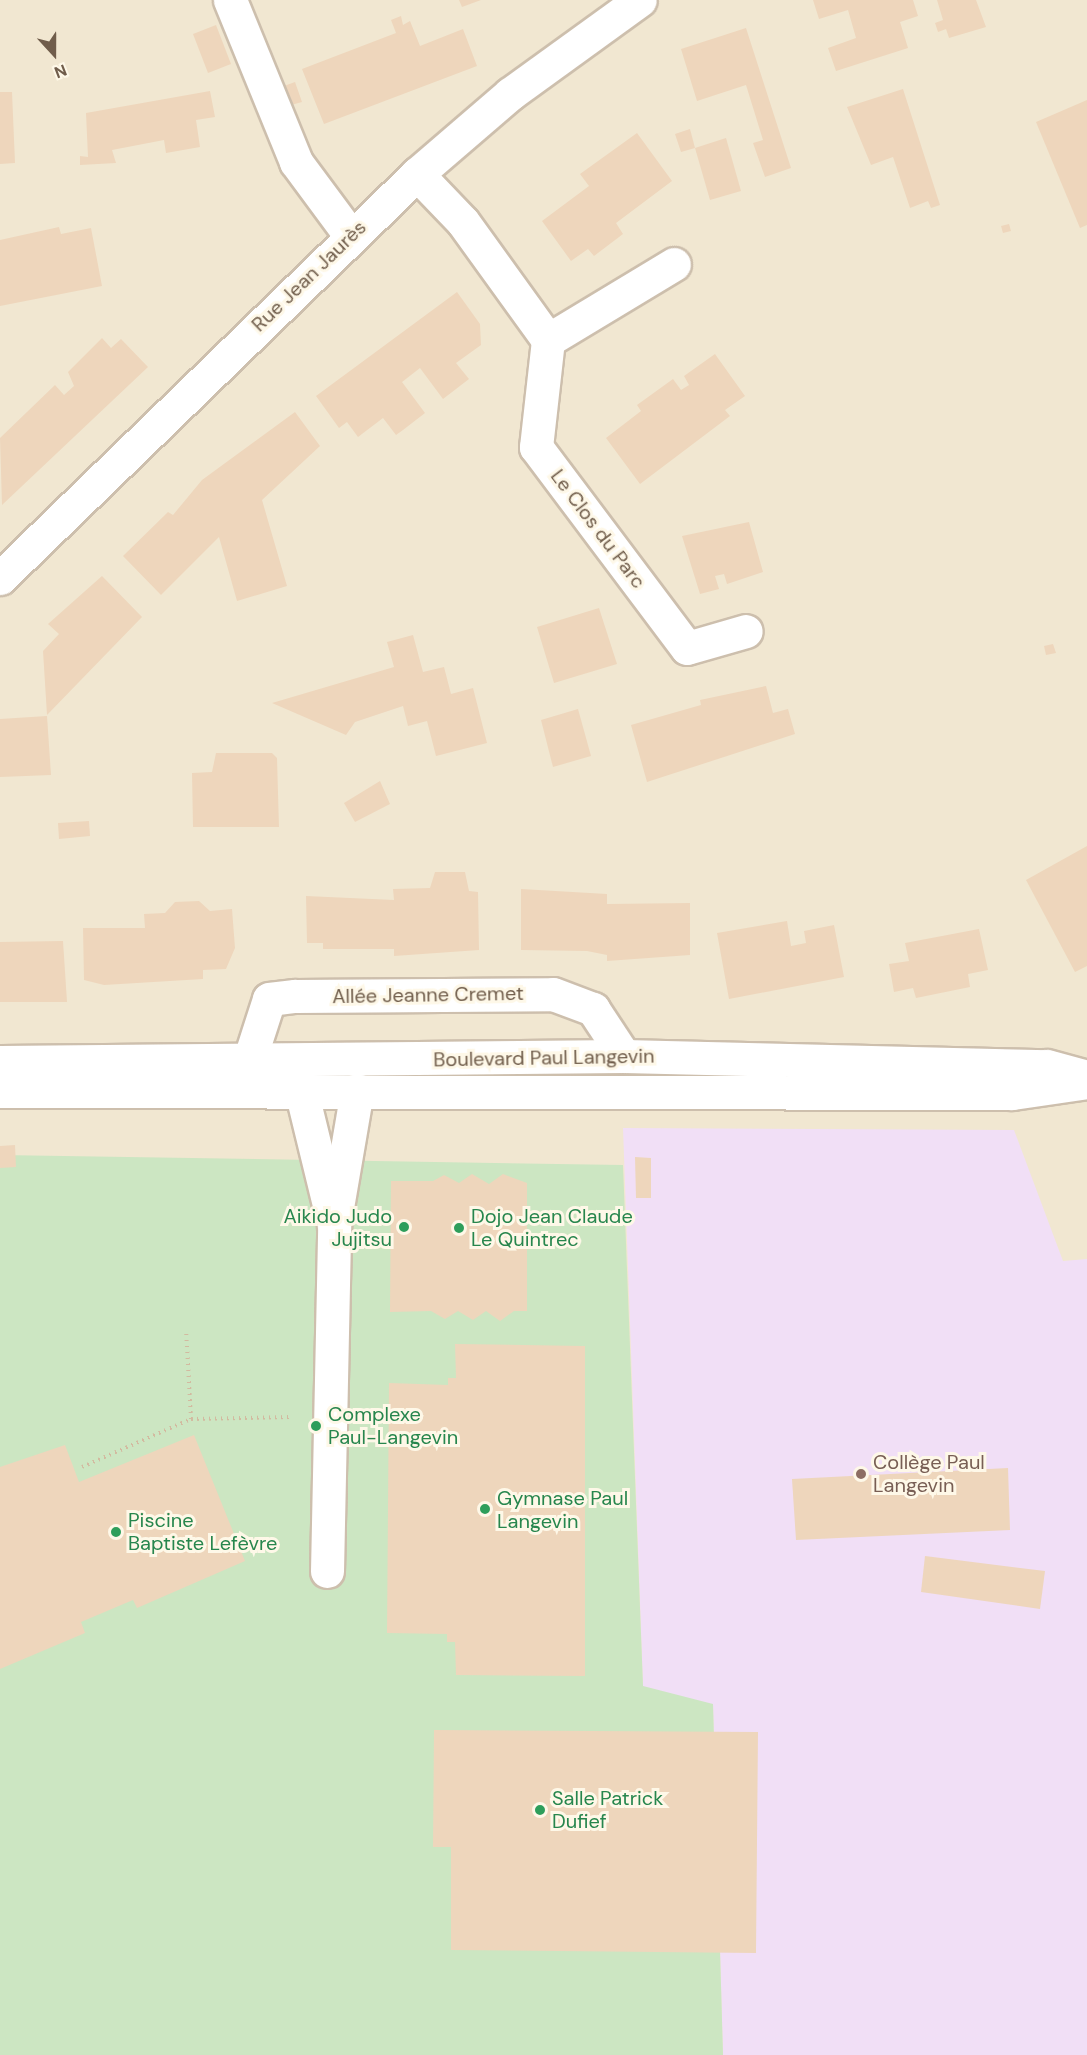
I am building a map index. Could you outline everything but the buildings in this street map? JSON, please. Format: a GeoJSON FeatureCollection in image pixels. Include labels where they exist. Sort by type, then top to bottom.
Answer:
{"type":"FeatureCollection","features":[{"type":"Feature","properties":{"kind":"street"},"geometry":{"type":"LineString","coordinates":[[230,0],[296,162],[350,235]]}},
{"type":"Feature","properties":{"kind":"street","name":"Rue Jean Jaurès"},"geometry":{"type":"LineString","coordinates":[[0,578],[350,235],[417,174],[510,94],[640,0]]}},
{"type":"Feature","properties":{"kind":"street"},"geometry":{"type":"LineString","coordinates":[[417,174],[463,222],[548,340],[674,264]]}},
{"type":"Feature","properties":{"kind":"street","name":"Le Clos du Parc"},"geometry":{"type":"LineString","coordinates":[[548,340],[536,447],[687,648],[746,631]]}},
{"type":"Feature","properties":{"kind":"street","name":"Allée Jeanne Cremet"},"geometry":{"type":"LineString","coordinates":[[249,1061],[269,999],[295,996],[553,994],[593,1009],[624,1056]]}},
{"type":"Feature","properties":{"kind":"street","name":"Boulevard Paul Langevin"},"geometry":{"type":"LineString","coordinates":[[0,1062],[624,1056],[1047,1065],[1087,1077]]}},
{"type":"Feature","properties":{"kind":"street","name":"Boulevard Paul Langevin"},"geometry":{"type":"LineString","coordinates":[[0,1091],[357,1090],[1012,1094],[1087,1082]]}},
{"type":"Feature","properties":{"kind":"street"},"geometry":{"type":"LineString","coordinates":[[301,1090],[334,1225]]}},
{"type":"Feature","properties":{"kind":"street"},"geometry":{"type":"LineString","coordinates":[[327,1571],[334,1225],[357,1090]]}},
{"type":"Feature","properties":{"kind":"path"},"geometry":{"type":"LineString","coordinates":[[186,1330],[191,1419]]}},
{"type":"Feature","properties":{"kind":"path"},"geometry":{"type":"LineString","coordinates":[[82,1467],[191,1419],[330,1417]]}},
{"type":"Feature","properties":{"kind":"shaded area"},"geometry":{"type":"Polygon","coordinates":[[[0,0],[1087,0],[1087,2055],[0,2055],[0,0]]]}},
{"type":"Feature","properties":{"kind":"shaded area","name":"Collège Paul Langevin"},"geometry":{"type":"Polygon","coordinates":[[[623,1128],[1014,1130],[1063,1261],[1087,1259],[1087,2055],[723,2055],[713,1705],[643,1687],[623,1128]]]}},
{"type":"Feature","properties":{"kind":"green space","name":"Complexe Paul-Langevin"},"geometry":{"type":"Polygon","coordinates":[[[0,1155],[623,1165],[643,1686],[713,1704],[723,2055],[0,2055],[0,1155]]]}},
{"type":"Feature","properties":{"kind":"place","name":"Aikido Judo Jujitsu"},"geometry":{"type":"Point","coordinates":[404,1227]}},
{"type":"Feature","properties":{"kind":"place","name":"Dojo Jean Claude Le Quintrec"},"geometry":{"type":"Point","coordinates":[459,1228]}},
{"type":"Feature","properties":{"kind":"place","name":"Complexe Paul-Langevin"},"geometry":{"type":"Point","coordinates":[316,1426]}},
{"type":"Feature","properties":{"kind":"place","name":"Collège Paul Langevin"},"geometry":{"type":"Point","coordinates":[861,1474]}},
{"type":"Feature","properties":{"kind":"place","name":"Gymnase Paul Langevin"},"geometry":{"type":"Point","coordinates":[485,1509]}},
{"type":"Feature","properties":{"kind":"place","name":"Piscine Baptiste Lefèvre"},"geometry":{"type":"Point","coordinates":[116,1532]}},
{"type":"Feature","properties":{"kind":"place","name":"Salle Patrick Dufief"},"geometry":{"type":"Point","coordinates":[540,1810]}}]}
